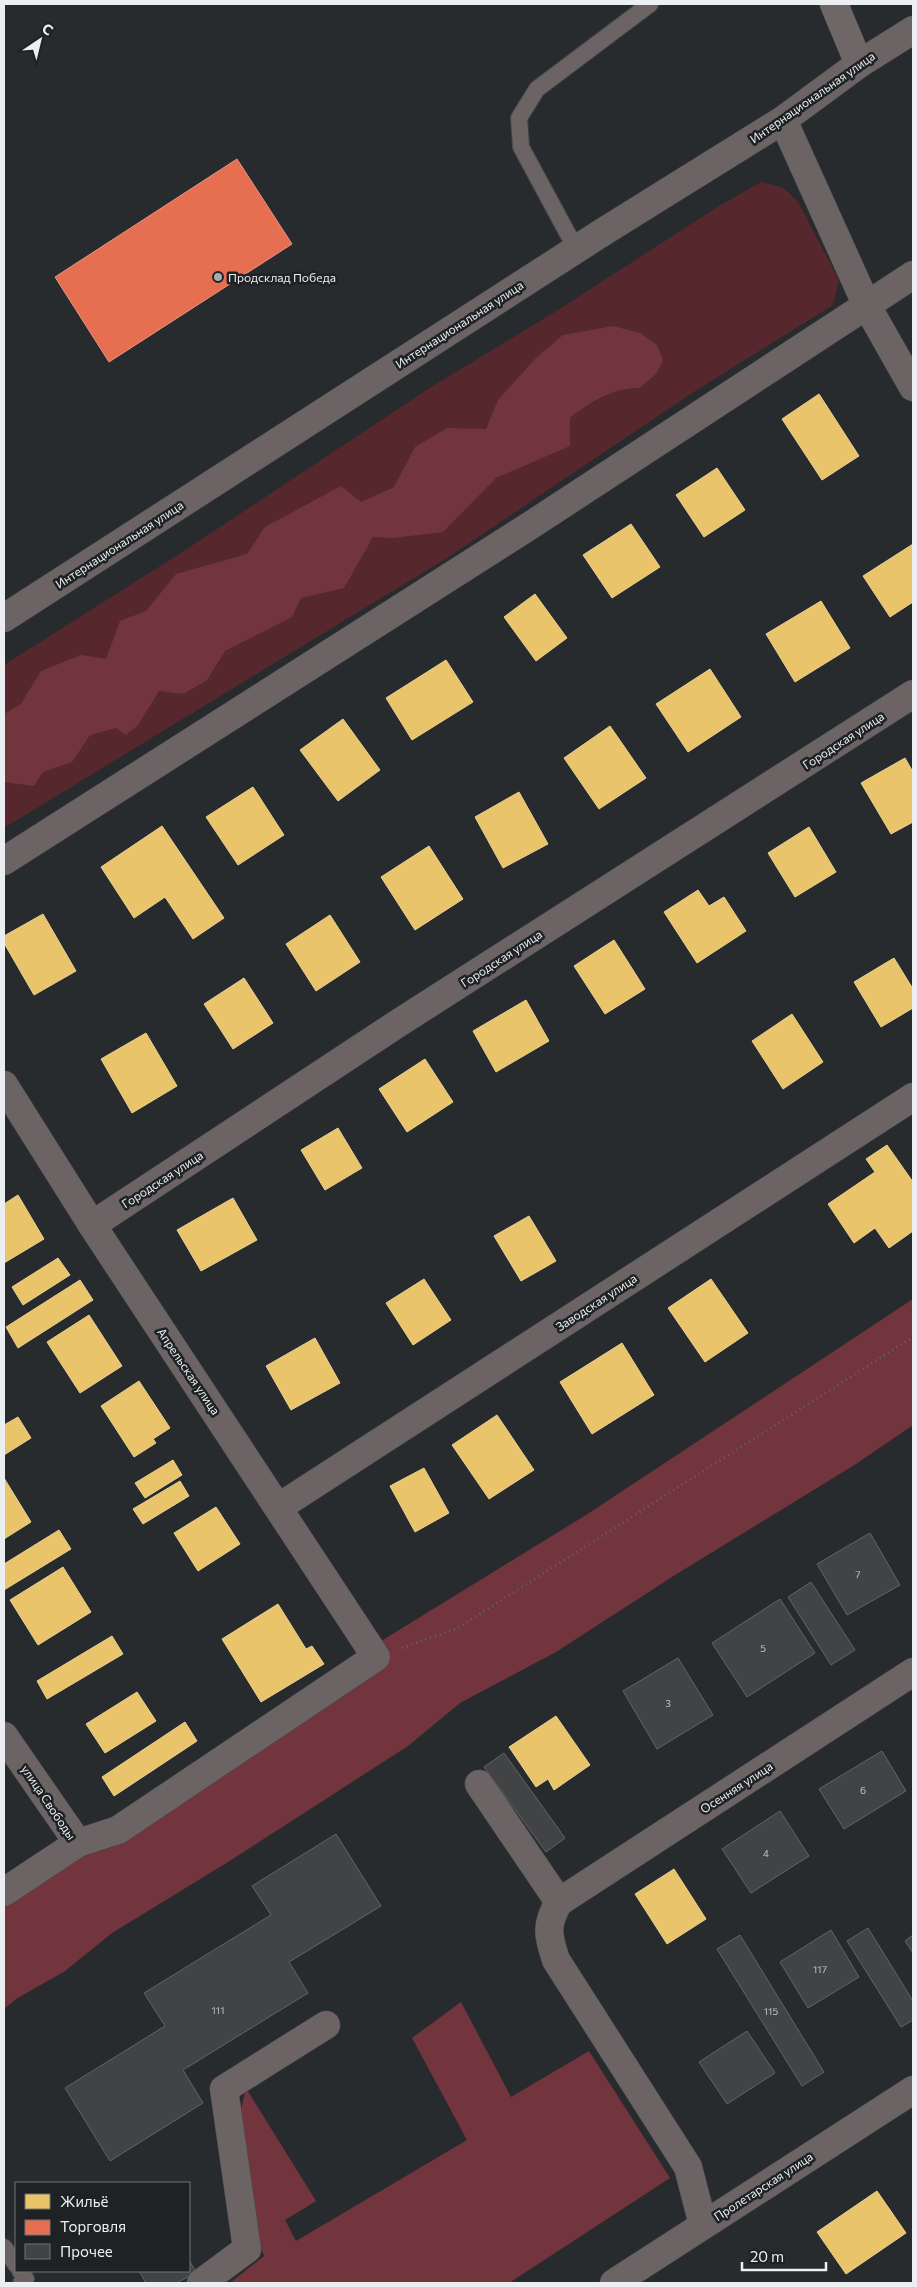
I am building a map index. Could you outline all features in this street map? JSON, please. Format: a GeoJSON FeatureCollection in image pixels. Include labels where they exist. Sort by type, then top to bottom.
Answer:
{"type":"FeatureCollection","features":[{"type":"Feature","properties":{"kind":"street"},"geometry":{"type":"LineString","coordinates":[[834,4],[859,64]]}},
{"type":"Feature","properties":{"kind":"street","name":"Интернациональная улица"},"geometry":{"type":"LineString","coordinates":[[6,612],[576,249],[783,120],[859,64],[913,30]]}},
{"type":"Feature","properties":{"kind":"street"},"geometry":{"type":"LineString","coordinates":[[783,120],[867,306],[913,387]]}},
{"type":"Feature","properties":{"kind":"street"},"geometry":{"type":"LineString","coordinates":[[4,861],[531,525],[913,275]]}},
{"type":"Feature","properties":{"kind":"street","name":"Городская улица"},"geometry":{"type":"LineString","coordinates":[[92,1225],[406,1018],[913,694]]}},
{"type":"Feature","properties":{"kind":"street","name":"Апрельская улица"},"geometry":{"type":"LineString","coordinates":[[4,1084],[92,1225],[279,1507],[376,1658]]}},
{"type":"Feature","properties":{"kind":"street","name":"Заводская улица"},"geometry":{"type":"LineString","coordinates":[[279,1507],[913,1097]]}},
{"type":"Feature","properties":{"kind":"street"},"geometry":{"type":"LineString","coordinates":[[4,1892],[78,1843],[118,1830],[376,1658]]}},
{"type":"Feature","properties":{"kind":"street","name":"Осенняя улица"},"geometry":{"type":"LineString","coordinates":[[559,1902],[913,1672]]}},
{"type":"Feature","properties":{"kind":"street","name":"улица Свободы"},"geometry":{"type":"LineString","coordinates":[[4,1736],[78,1843]]}},
{"type":"Feature","properties":{"kind":"street"},"geometry":{"type":"LineString","coordinates":[[479,1784],[559,1902],[550,1918],[549,1938],[556,1960],[688,2167],[703,2225]]}},
{"type":"Feature","properties":{"kind":"street"},"geometry":{"type":"LineString","coordinates":[[201,2283],[247,2249],[224,2089],[326,2025]]}},
{"type":"Feature","properties":{"kind":"street","name":"Пролетарская улица"},"geometry":{"type":"LineString","coordinates":[[614,2283],[913,2090]]}},
{"type":"Feature","properties":{"kind":"lane"},"geometry":{"type":"LineString","coordinates":[[576,249],[521,147],[519,118],[537,88],[650,4]]}},
{"type":"Feature","properties":{"kind":"lane"},"geometry":{"type":"LineString","coordinates":[[4,2247],[15,2264]]}},
{"type":"Feature","properties":{"kind":"lane"},"geometry":{"type":"LineString","coordinates":[[21,2272],[26,2280],[21,2283]]}},
{"type":"Feature","properties":{"kind":"path"},"geometry":{"type":"LineString","coordinates":[[376,1658],[458,1628],[913,1337]]}},
{"type":"Feature","properties":{"kind":"shaded area"},"geometry":{"type":"Polygon","coordinates":[[[761,182],[784,188],[798,202],[839,280],[833,305],[692,393],[450,556],[4,828],[4,665],[184,551],[428,389],[558,310],[719,206],[761,182]]]}},
{"type":"Feature","properties":{"kind":"shaded area"},"geometry":{"type":"Polygon","coordinates":[[[613,326],[640,333],[657,345],[663,360],[657,373],[640,388],[612,393],[586,406],[570,418],[570,446],[496,478],[443,532],[393,538],[373,537],[344,588],[301,598],[292,617],[225,651],[207,680],[183,694],[159,691],[138,725],[126,735],[116,728],[90,735],[72,762],[43,772],[34,786],[4,782],[4,714],[21,704],[41,671],[81,655],[106,659],[120,621],[146,611],[176,574],[247,554],[265,527],[341,486],[361,502],[394,487],[415,447],[447,428],[486,429],[498,400],[536,358],[563,335],[613,326]]]}},
{"type":"Feature","properties":{"kind":"shaded area"},"geometry":{"type":"Polygon","coordinates":[[[913,1299],[913,1425],[856,1464],[675,1575],[556,1652],[460,1703],[408,1746],[228,1862],[112,1933],[65,1971],[16,1999],[4,2009],[4,1906],[39,1884],[352,1659],[586,1515],[913,1299]]]}},
{"type":"Feature","properties":{"kind":"shaded area"},"geometry":{"type":"Polygon","coordinates":[[[461,2002],[511,2097],[589,2051],[670,2178],[509,2283],[230,2283],[264,2256],[237,2183],[234,2138],[246,2088],[316,2201],[285,2220],[296,2241],[467,2140],[412,2038],[461,2002]]]}},
{"type":"Feature","properties":{"kind":"building: Жильё"},"geometry":{"type":"Polygon","coordinates":[[[819,394],[859,456],[822,480],[782,419],[819,394]]]}},
{"type":"Feature","properties":{"kind":"building: Жильё"},"geometry":{"type":"Polygon","coordinates":[[[717,468],[745,510],[704,537],[676,495],[717,468]]]}},
{"type":"Feature","properties":{"kind":"building: Жильё"},"geometry":{"type":"Polygon","coordinates":[[[631,524],[660,567],[612,598],[583,555],[631,524]]]}},
{"type":"Feature","properties":{"kind":"building: Жильё"},"geometry":{"type":"Polygon","coordinates":[[[913,544],[913,602],[890,617],[863,576],[913,544]]]}},
{"type":"Feature","properties":{"kind":"building: Жильё"},"geometry":{"type":"Polygon","coordinates":[[[535,594],[567,638],[536,661],[504,617],[535,594]]]}},
{"type":"Feature","properties":{"kind":"building: Жильё"},"geometry":{"type":"Polygon","coordinates":[[[821,601],[850,648],[795,682],[766,634],[821,601]]]}},
{"type":"Feature","properties":{"kind":"building: Жильё"},"geometry":{"type":"Polygon","coordinates":[[[446,660],[473,702],[412,740],[386,698],[446,660]]]}},
{"type":"Feature","properties":{"kind":"building: Жильё"},"geometry":{"type":"Polygon","coordinates":[[[710,669],[741,717],[688,752],[656,704],[710,669]]]}},
{"type":"Feature","properties":{"kind":"building: Жильё"},"geometry":{"type":"Polygon","coordinates":[[[343,719],[380,770],[338,801],[300,750],[343,719]]]}},
{"type":"Feature","properties":{"kind":"building: Жильё"},"geometry":{"type":"Polygon","coordinates":[[[610,726],[646,778],[599,809],[564,758],[610,726]]]}},
{"type":"Feature","properties":{"kind":"building: Жильё"},"geometry":{"type":"Polygon","coordinates":[[[905,758],[913,772],[913,822],[891,834],[861,783],[905,758]]]}},
{"type":"Feature","properties":{"kind":"building: Жильё"},"geometry":{"type":"Polygon","coordinates":[[[253,787],[284,835],[238,865],[206,817],[253,787]]]}},
{"type":"Feature","properties":{"kind":"building: Жильё"},"geometry":{"type":"Polygon","coordinates":[[[519,792],[548,844],[503,868],[475,817],[519,792]]]}},
{"type":"Feature","properties":{"kind":"building: Жильё"},"geometry":{"type":"Polygon","coordinates":[[[162,826],[224,918],[193,939],[165,897],[134,918],[101,867],[162,826]]]}},
{"type":"Feature","properties":{"kind":"building: Жильё"},"geometry":{"type":"Polygon","coordinates":[[[809,827],[836,872],[795,897],[768,853],[809,827]]]}},
{"type":"Feature","properties":{"kind":"building: Жильё"},"geometry":{"type":"Polygon","coordinates":[[[429,846],[463,899],[415,930],[381,877],[429,846]]]}},
{"type":"Feature","properties":{"kind":"building: Жильё"},"geometry":{"type":"Polygon","coordinates":[[[698,890],[709,906],[724,897],[746,931],[697,963],[664,912],[698,890]]]}},
{"type":"Feature","properties":{"kind":"building: Жильё"},"geometry":{"type":"Polygon","coordinates":[[[43,914],[76,971],[34,995],[4,943],[4,936],[43,914]]]}},
{"type":"Feature","properties":{"kind":"building: Жильё"},"geometry":{"type":"Polygon","coordinates":[[[330,915],[360,962],[316,991],[286,944],[330,915]]]}},
{"type":"Feature","properties":{"kind":"building: Жильё"},"geometry":{"type":"Polygon","coordinates":[[[614,940],[645,989],[605,1014],[574,966],[614,940]]]}},
{"type":"Feature","properties":{"kind":"building: Жильё"},"geometry":{"type":"Polygon","coordinates":[[[894,958],[913,989],[913,1008],[881,1027],[854,982],[894,958]]]}},
{"type":"Feature","properties":{"kind":"building: Жильё"},"geometry":{"type":"Polygon","coordinates":[[[244,978],[273,1023],[233,1049],[204,1004],[244,978]]]}},
{"type":"Feature","properties":{"kind":"building: Жильё"},"geometry":{"type":"Polygon","coordinates":[[[526,1000],[549,1041],[496,1072],[473,1031],[526,1000]]]}},
{"type":"Feature","properties":{"kind":"building: Жильё"},"geometry":{"type":"Polygon","coordinates":[[[792,1014],[823,1062],[783,1089],[752,1041],[792,1014]]]}},
{"type":"Feature","properties":{"kind":"building: Жильё"},"geometry":{"type":"Polygon","coordinates":[[[146,1033],[177,1086],[132,1113],[101,1059],[146,1033]]]}},
{"type":"Feature","properties":{"kind":"building: Жильё"},"geometry":{"type":"Polygon","coordinates":[[[425,1059],[453,1102],[407,1132],[379,1089],[425,1059]]]}},
{"type":"Feature","properties":{"kind":"building: Жильё"},"geometry":{"type":"Polygon","coordinates":[[[338,1128],[362,1168],[325,1190],[301,1150],[338,1128]]]}},
{"type":"Feature","properties":{"kind":"building: Жильё"},"geometry":{"type":"Polygon","coordinates":[[[887,1145],[913,1182],[913,1231],[889,1248],[875,1228],[854,1243],[828,1204],[875,1172],[866,1159],[887,1145]]]}},
{"type":"Feature","properties":{"kind":"building: Жильё"},"geometry":{"type":"Polygon","coordinates":[[[18,1195],[44,1239],[4,1263],[4,1204],[18,1195]]]}},
{"type":"Feature","properties":{"kind":"building: Жильё"},"geometry":{"type":"Polygon","coordinates":[[[233,1198],[257,1240],[201,1271],[177,1230],[233,1198]]]}},
{"type":"Feature","properties":{"kind":"building: Жильё"},"geometry":{"type":"Polygon","coordinates":[[[529,1216],[556,1261],[521,1281],[494,1236],[529,1216]]]}},
{"type":"Feature","properties":{"kind":"building: Жильё"},"geometry":{"type":"Polygon","coordinates":[[[58,1258],[70,1275],[23,1305],[12,1287],[58,1258]]]}},
{"type":"Feature","properties":{"kind":"building: Жильё"},"geometry":{"type":"Polygon","coordinates":[[[424,1279],[451,1320],[413,1345],[386,1303],[424,1279]]]}},
{"type":"Feature","properties":{"kind":"building: Жильё"},"geometry":{"type":"Polygon","coordinates":[[[711,1279],[748,1333],[705,1362],[668,1308],[711,1279]]]}},
{"type":"Feature","properties":{"kind":"building: Жильё"},"geometry":{"type":"Polygon","coordinates":[[[80,1280],[93,1300],[18,1348],[6,1327],[80,1280]]]}},
{"type":"Feature","properties":{"kind":"building: Жильё"},"geometry":{"type":"Polygon","coordinates":[[[89,1315],[122,1366],[80,1393],[47,1342],[89,1315]]]}},
{"type":"Feature","properties":{"kind":"building: Жильё"},"geometry":{"type":"Polygon","coordinates":[[[315,1338],[340,1383],[291,1410],[266,1366],[315,1338]]]}},
{"type":"Feature","properties":{"kind":"building: Жильё"},"geometry":{"type":"Polygon","coordinates":[[[622,1343],[654,1395],[592,1434],[560,1382],[622,1343]]]}},
{"type":"Feature","properties":{"kind":"building: Жильё"},"geometry":{"type":"Polygon","coordinates":[[[139,1381],[170,1428],[153,1439],[156,1443],[134,1457],[101,1406],[139,1381]]]}},
{"type":"Feature","properties":{"kind":"building: Жильё"},"geometry":{"type":"Polygon","coordinates":[[[497,1415],[534,1470],[489,1499],[452,1445],[497,1415]]]}},
{"type":"Feature","properties":{"kind":"building: Жильё"},"geometry":{"type":"Polygon","coordinates":[[[18,1417],[31,1438],[4,1455],[4,1425],[18,1417]]]}},
{"type":"Feature","properties":{"kind":"building: Жильё"},"geometry":{"type":"Polygon","coordinates":[[[173,1460],[182,1475],[145,1498],[135,1483],[173,1460]]]}},
{"type":"Feature","properties":{"kind":"building: Жильё"},"geometry":{"type":"Polygon","coordinates":[[[424,1468],[449,1513],[415,1532],[390,1486],[424,1468]]]}},
{"type":"Feature","properties":{"kind":"building: Жильё"},"geometry":{"type":"Polygon","coordinates":[[[4,1478],[31,1522],[4,1539],[4,1478]]]}},
{"type":"Feature","properties":{"kind":"building: Жильё"},"geometry":{"type":"Polygon","coordinates":[[[180,1481],[189,1496],[143,1524],[133,1509],[180,1481]]]}},
{"type":"Feature","properties":{"kind":"building: Жильё"},"geometry":{"type":"Polygon","coordinates":[[[216,1507],[240,1544],[198,1571],[174,1533],[216,1507]]]}},
{"type":"Feature","properties":{"kind":"building: Жильё"},"geometry":{"type":"Polygon","coordinates":[[[59,1530],[71,1549],[4,1590],[4,1564],[59,1530]]]}},
{"type":"Feature","properties":{"kind":"building: Жильё"},"geometry":{"type":"Polygon","coordinates":[[[63,1567],[91,1612],[38,1645],[10,1600],[63,1567]]]}},
{"type":"Feature","properties":{"kind":"building: Жильё"},"geometry":{"type":"Polygon","coordinates":[[[278,1604],[306,1649],[312,1646],[324,1664],[261,1702],[222,1639],[278,1604]]]}},
{"type":"Feature","properties":{"kind":"building: Жильё"},"geometry":{"type":"Polygon","coordinates":[[[112,1636],[123,1654],[47,1699],[37,1681],[112,1636]]]}},
{"type":"Feature","properties":{"kind":"building: Жильё"},"geometry":{"type":"Polygon","coordinates":[[[137,1692],[156,1721],[105,1753],[86,1724],[137,1692]]]}},
{"type":"Feature","properties":{"kind":"building: Жильё"},"geometry":{"type":"Polygon","coordinates":[[[556,1716],[590,1765],[554,1790],[548,1779],[536,1787],[509,1747],[556,1716]]]}},
{"type":"Feature","properties":{"kind":"building: Жильё"},"geometry":{"type":"Polygon","coordinates":[[[185,1722],[197,1741],[114,1796],[102,1777],[185,1722]]]}},
{"type":"Feature","properties":{"kind":"building: Жильё"},"geometry":{"type":"Polygon","coordinates":[[[674,1869],[706,1919],[667,1944],[635,1894],[674,1869]]]}},
{"type":"Feature","properties":{"kind":"building: Жильё"},"geometry":{"type":"Polygon","coordinates":[[[877,2191],[906,2233],[846,2274],[817,2232],[877,2191]]]}},
{"type":"Feature","properties":{"kind":"building: Торговля"},"geometry":{"type":"Polygon","coordinates":[[[237,159],[292,244],[109,362],[55,277],[237,159]]]}},
{"type":"Feature","properties":{"kind":"building: Прочее"},"geometry":{"type":"Polygon","coordinates":[[[870,1533],[900,1585],[847,1615],[817,1564],[870,1533]]]}},
{"type":"Feature","properties":{"kind":"building: Прочее"},"geometry":{"type":"Polygon","coordinates":[[[811,1582],[855,1650],[831,1665],[788,1597],[811,1582]]]}},
{"type":"Feature","properties":{"kind":"building: Прочее"},"geometry":{"type":"Polygon","coordinates":[[[780,1599],[815,1653],[747,1697],[712,1643],[780,1599]]]}},
{"type":"Feature","properties":{"kind":"building: Прочее"},"geometry":{"type":"Polygon","coordinates":[[[678,1658],[713,1715],[657,1749],[623,1691],[678,1658]]]}},
{"type":"Feature","properties":{"kind":"building: Прочее"},"geometry":{"type":"Polygon","coordinates":[[[882,1751],[906,1791],[844,1829],[819,1789],[882,1751]]]}},
{"type":"Feature","properties":{"kind":"building: Прочее"},"geometry":{"type":"Polygon","coordinates":[[[504,1753],[565,1838],[546,1852],[484,1767],[504,1753]]]}},
{"type":"Feature","properties":{"kind":"building: Прочее"},"geometry":{"type":"Polygon","coordinates":[[[780,1811],[809,1856],[751,1893],[722,1849],[780,1811]]]}},
{"type":"Feature","properties":{"kind":"building: Прочее"},"geometry":{"type":"Polygon","coordinates":[[[336,1834],[381,1906],[289,1962],[308,1993],[183,2070],[203,2103],[110,2161],[65,2088],[165,2026],[144,1993],[271,1915],[252,1886],[336,1834]]]}},
{"type":"Feature","properties":{"kind":"building: Прочее"},"geometry":{"type":"Polygon","coordinates":[[[868,1928],[913,2001],[913,2020],[901,2027],[847,1941],[868,1928]]]}},
{"type":"Feature","properties":{"kind":"building: Прочее"},"geometry":{"type":"Polygon","coordinates":[[[831,1930],[859,1977],[808,2008],[780,1962],[831,1930]]]}},
{"type":"Feature","properties":{"kind":"building: Прочее"},"geometry":{"type":"Polygon","coordinates":[[[740,1935],[824,2072],[802,2086],[717,1949],[740,1935]]]}},
{"type":"Feature","properties":{"kind":"building: Прочее"},"geometry":{"type":"Polygon","coordinates":[[[913,1935],[913,1953],[905,1941],[913,1935]]]}},
{"type":"Feature","properties":{"kind":"building: Прочее"},"geometry":{"type":"Polygon","coordinates":[[[747,2031],[775,2073],[727,2104],[699,2062],[747,2031]]]}},
{"type":"Feature","properties":{"kind":"building: Прочее"},"geometry":{"type":"Polygon","coordinates":[[[190,2262],[196,2272],[177,2283],[146,2283],[140,2272],[190,2272],[190,2262]]]}},
{"type":"Feature","properties":{"kind":"place","name":"Продсклад Победа"},"geometry":{"type":"Point","coordinates":[218,277]}}]}
